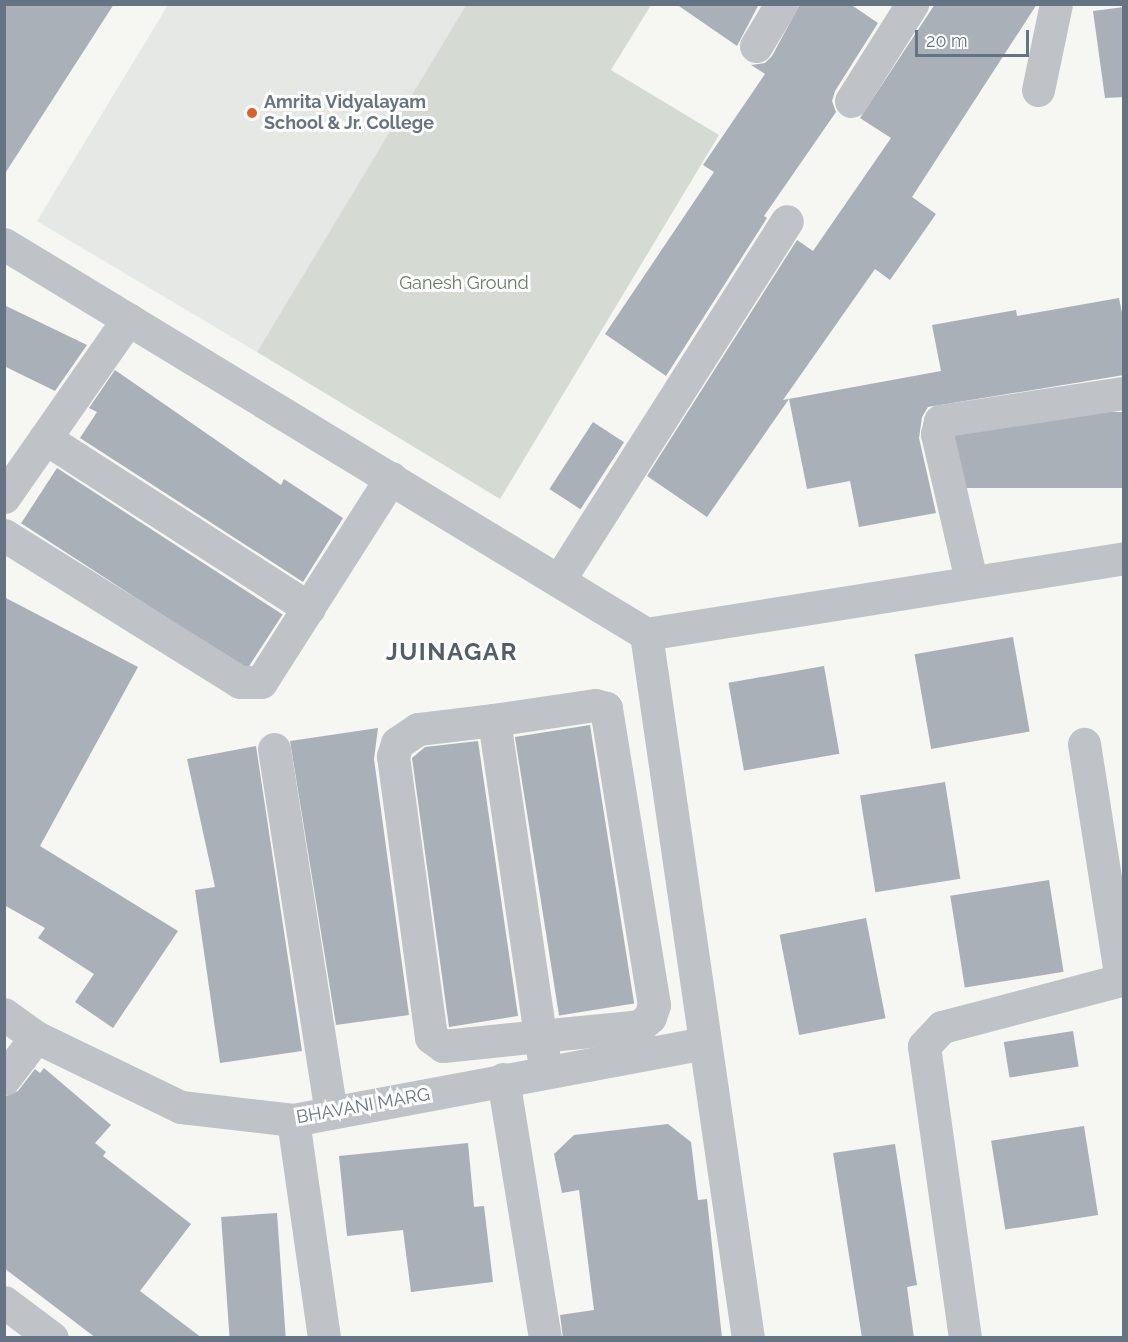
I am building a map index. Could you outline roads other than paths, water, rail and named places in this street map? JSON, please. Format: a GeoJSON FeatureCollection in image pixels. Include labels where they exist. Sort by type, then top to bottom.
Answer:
{"type":"FeatureCollection","features":[{"type":"Feature","properties":{"kind":"street"},"geometry":{"type":"LineString","coordinates":[[756,46],[781,4]]}},
{"type":"Feature","properties":{"kind":"street"},"geometry":{"type":"LineString","coordinates":[[851,101],[912,4]]}},
{"type":"Feature","properties":{"kind":"street"},"geometry":{"type":"LineString","coordinates":[[1038,90],[1056,4]]}},
{"type":"Feature","properties":{"kind":"street"},"geometry":{"type":"LineString","coordinates":[[558,580],[786,221]]}},
{"type":"Feature","properties":{"kind":"street"},"geometry":{"type":"LineString","coordinates":[[4,244],[646,634],[971,580],[1124,558]]}},
{"type":"Feature","properties":{"kind":"street"},"geometry":{"type":"LineString","coordinates":[[4,496],[128,319]]}},
{"type":"Feature","properties":{"kind":"street"},"geometry":{"type":"LineString","coordinates":[[971,580],[937,434],[940,421],[1124,393]]}},
{"type":"Feature","properties":{"kind":"street"},"geometry":{"type":"LineString","coordinates":[[45,438],[309,608]]}},
{"type":"Feature","properties":{"kind":"street"},"geometry":{"type":"LineString","coordinates":[[4,535],[240,682],[261,682],[390,478]]}},
{"type":"Feature","properties":{"kind":"street"},"geometry":{"type":"LineString","coordinates":[[646,634],[748,1338]]}},
{"type":"Feature","properties":{"kind":"street"},"geometry":{"type":"LineString","coordinates":[[595,705],[606,708],[654,1005],[650,1017],[640,1026],[443,1046],[430,1037],[393,756],[397,743],[418,729],[494,720],[595,705]]}},
{"type":"Feature","properties":{"kind":"street"},"geometry":{"type":"LineString","coordinates":[[494,720],[545,1072]]}},
{"type":"Feature","properties":{"kind":"street"},"geometry":{"type":"LineString","coordinates":[[965,1338],[924,1046],[942,1027],[1121,980],[1084,744]]}},
{"type":"Feature","properties":{"kind":"street"},"geometry":{"type":"LineString","coordinates":[[274,749],[331,1113]]}},
{"type":"Feature","properties":{"kind":"street","name":"BHAVANI MARG"},"geometry":{"type":"LineString","coordinates":[[4,1014],[36,1037],[181,1107],[293,1120],[705,1043]]}},
{"type":"Feature","properties":{"kind":"street"},"geometry":{"type":"LineString","coordinates":[[4,1079],[36,1037]]}},
{"type":"Feature","properties":{"kind":"street"},"geometry":{"type":"LineString","coordinates":[[503,1079],[545,1338]]}},
{"type":"Feature","properties":{"kind":"street"},"geometry":{"type":"LineString","coordinates":[[293,1120],[324,1338]]}},
{"type":"Feature","properties":{"kind":"street"},"geometry":{"type":"LineString","coordinates":[[4,1302],[52,1338]]}},
{"type":"Feature","properties":{"kind":"place","name":"Amrita Vidyalayam School & Jr. College"},"geometry":{"type":"Point","coordinates":[252,113]}},
{"type":"Feature","properties":{"kind":"district","name":"JUINAGAR"},"geometry":{"type":"Point","coordinates":[452,652]}},
{"type":"Feature","properties":{"kind":"park label","name":"Ganesh Ground"},"geometry":{"type":"Point","coordinates":[464,283]}}]}
